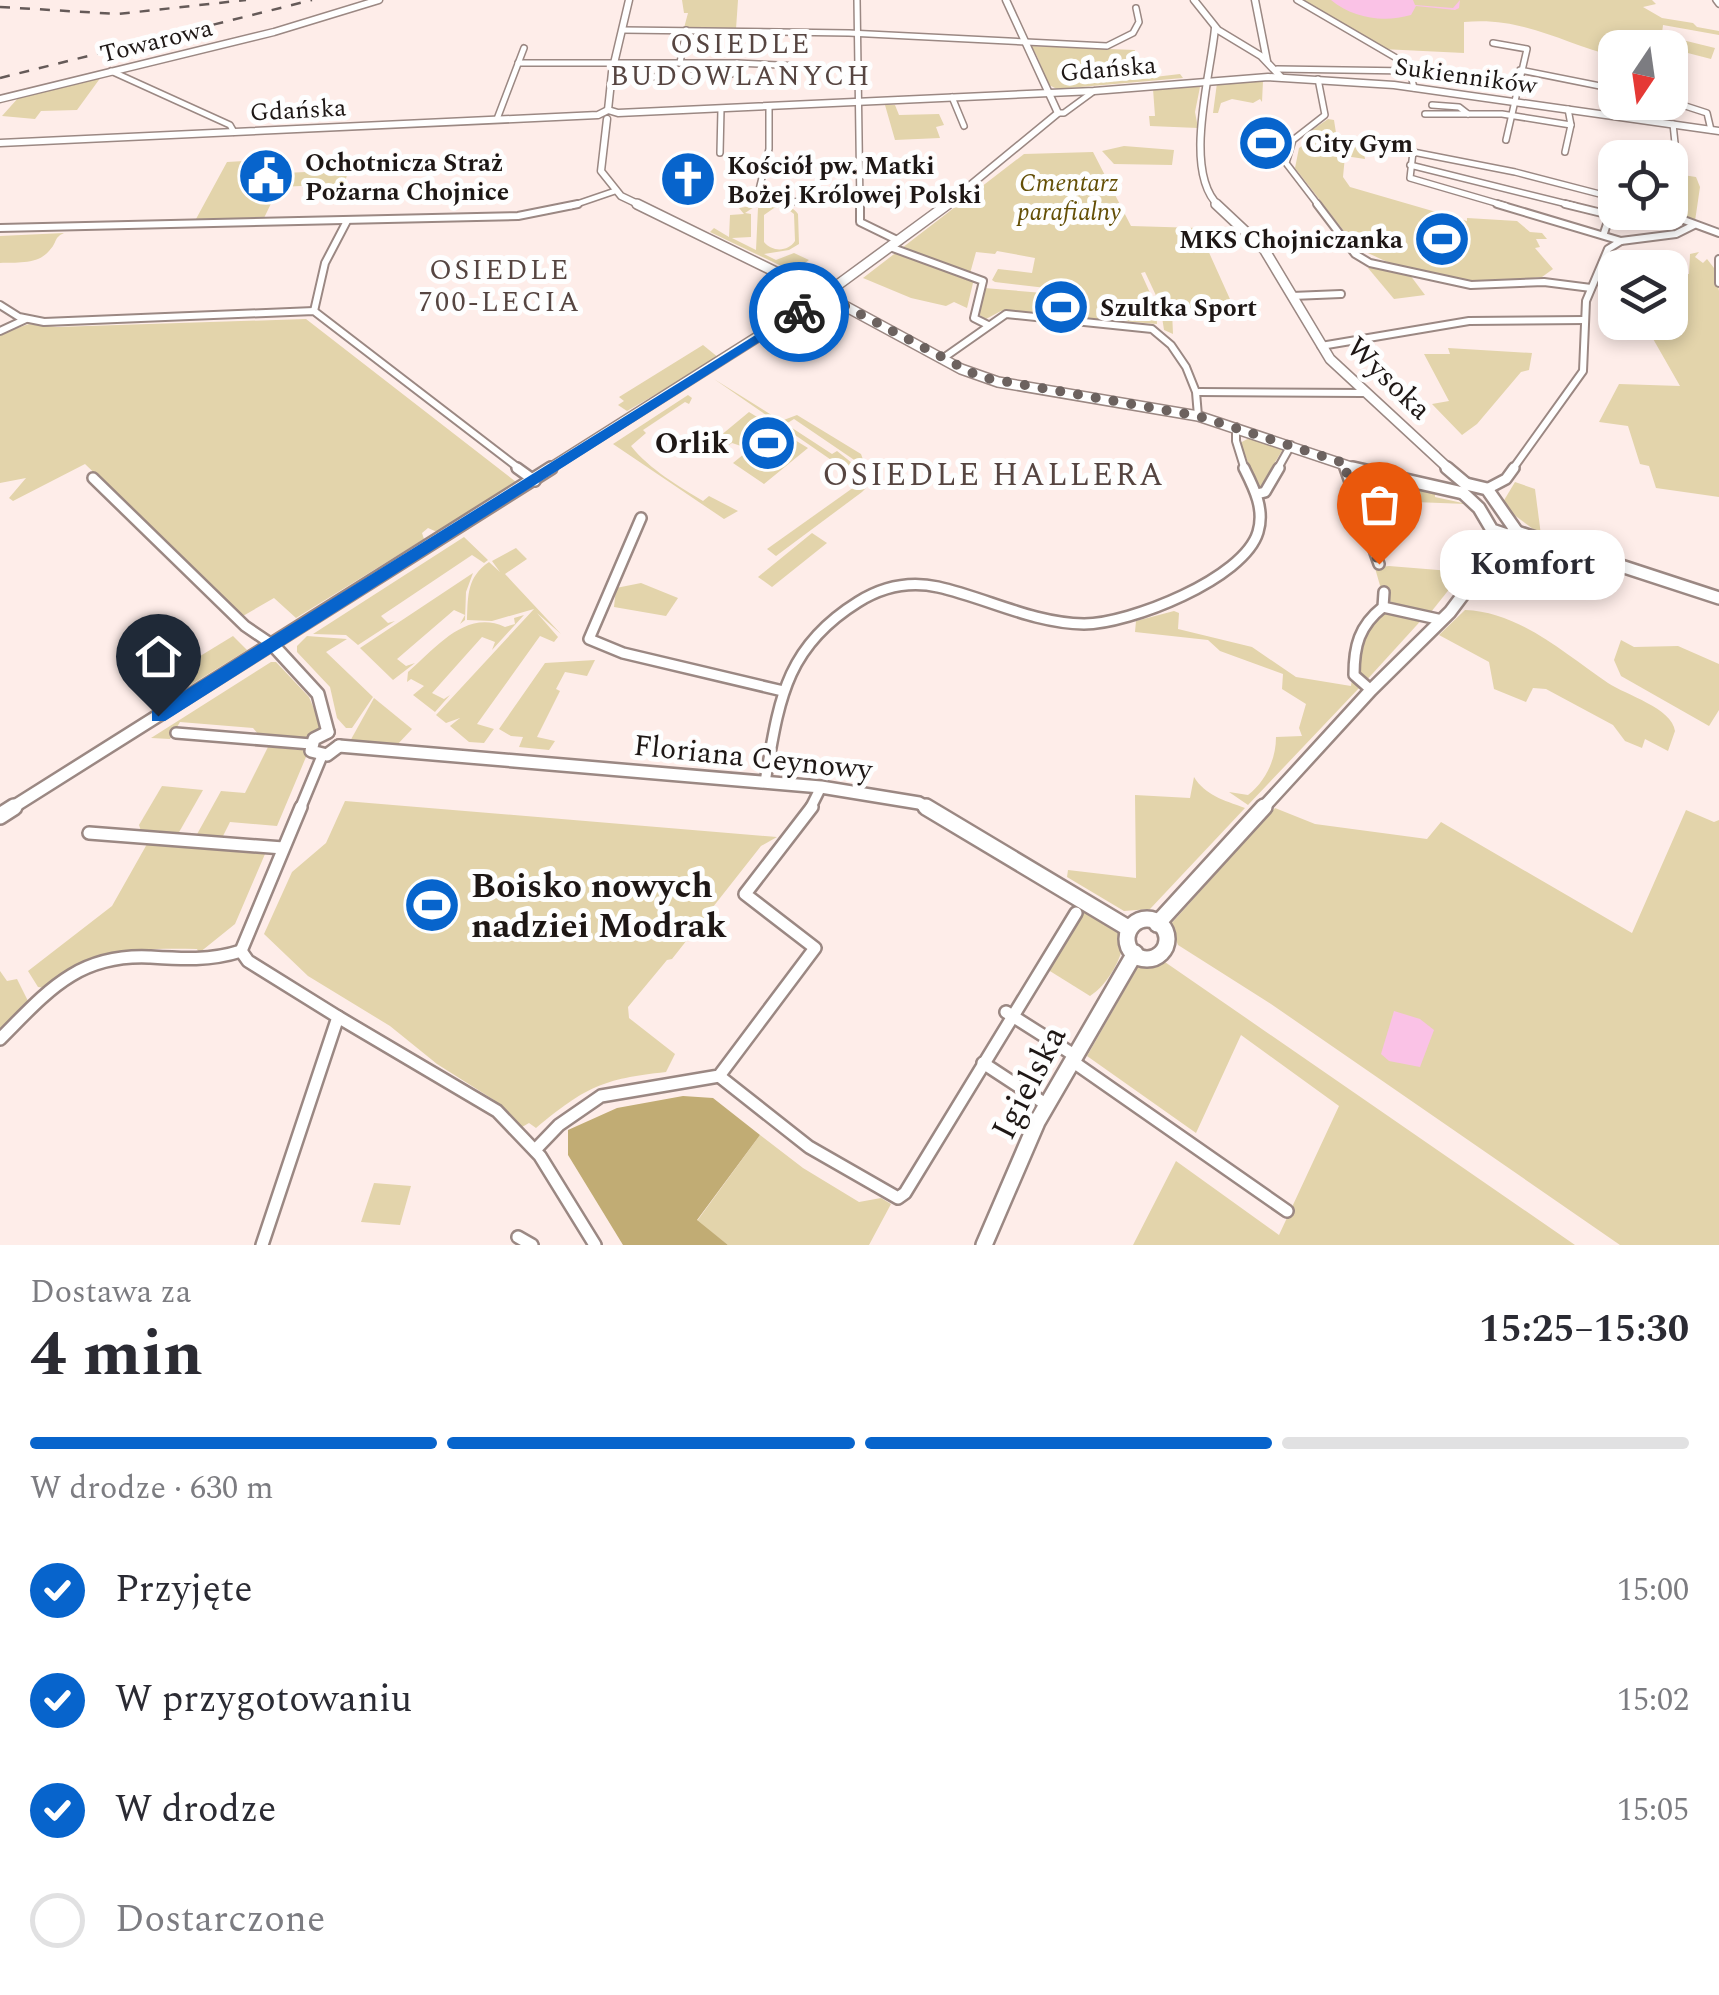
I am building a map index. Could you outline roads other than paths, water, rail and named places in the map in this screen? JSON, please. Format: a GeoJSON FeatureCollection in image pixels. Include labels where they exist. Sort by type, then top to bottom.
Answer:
{"type":"FeatureCollection","features":[{"type":"Feature","properties":{"kind":"street","name":"Towarowa"},"geometry":{"type":"LineString","coordinates":[[0,98],[274,32],[379,0]]}},
{"type":"Feature","properties":{"kind":"street"},"geometry":{"type":"LineString","coordinates":[[628,0],[604,114],[600,166],[615,192],[824,295],[942,359],[998,382],[1198,416],[1387,478],[1487,489],[1506,479],[1583,371],[1591,288],[1608,249],[1621,241],[1676,234],[1694,225]]}},
{"type":"Feature","properties":{"kind":"street"},"geometry":{"type":"LineString","coordinates":[[857,0],[861,224],[895,244],[983,281],[974,318],[988,324]]}},
{"type":"Feature","properties":{"kind":"street"},"geometry":{"type":"LineString","coordinates":[[1006,0],[1022,42],[1058,113]]}},
{"type":"Feature","properties":{"kind":"street"},"geometry":{"type":"LineString","coordinates":[[1255,0],[1264,56]]}},
{"type":"Feature","properties":{"kind":"street"},"geometry":{"type":"LineString","coordinates":[[1297,0],[1380,51],[1392,53],[1409,71],[1414,88]]}},
{"type":"Feature","properties":{"kind":"street"},"geometry":{"type":"LineString","coordinates":[[1197,1],[1216,28],[1264,56],[1279,73],[1409,71]]}},
{"type":"Feature","properties":{"kind":"street"},"geometry":{"type":"LineString","coordinates":[[623,30],[1114,44],[1133,33],[1139,24],[1136,8]]}},
{"type":"Feature","properties":{"kind":"street","name":"Wysoka"},"geometry":{"type":"LineString","coordinates":[[1216,28],[1206,80],[1204,172],[1208,196],[1259,243],[1321,346],[1363,393],[1464,488],[1495,532]]}},
{"type":"Feature","properties":{"kind":"street"},"geometry":{"type":"LineString","coordinates":[[680,63],[686,30]]}},
{"type":"Feature","properties":{"kind":"street"},"geometry":{"type":"LineString","coordinates":[[1214,40],[1230,38]]}},
{"type":"Feature","properties":{"kind":"street"},"geometry":{"type":"LineString","coordinates":[[1494,43],[1527,49],[1506,140]]}},
{"type":"Feature","properties":{"kind":"street"},"geometry":{"type":"LineString","coordinates":[[497,120],[524,48]]}},
{"type":"Feature","properties":{"kind":"street"},"geometry":{"type":"LineString","coordinates":[[518,63],[824,67]]}},
{"type":"Feature","properties":{"kind":"street"},"geometry":{"type":"LineString","coordinates":[[649,77],[732,74],[737,63]]}},
{"type":"Feature","properties":{"kind":"street"},"geometry":{"type":"LineString","coordinates":[[1520,70],[1598,85]]}},
{"type":"Feature","properties":{"kind":"street"},"geometry":{"type":"LineString","coordinates":[[111,71],[230,125],[234,132]]}},
{"type":"Feature","properties":{"kind":"street","name":"Sukienników"},"geometry":{"type":"LineString","coordinates":[[1206,80],[1279,73],[1715,130]]}},
{"type":"Feature","properties":{"kind":"street"},"geometry":{"type":"LineString","coordinates":[[1318,79],[1325,116],[1293,140],[1285,160],[1292,176],[1362,259],[1471,285],[1544,282],[1591,288]]}},
{"type":"Feature","properties":{"kind":"street","name":"Gdańska"},"geometry":{"type":"LineString","coordinates":[[0,143],[1094,91],[1206,80]]}},
{"type":"Feature","properties":{"kind":"street"},"geometry":{"type":"LineString","coordinates":[[0,816],[824,295],[987,175],[1058,113],[1066,113],[1094,91]]}},
{"type":"Feature","properties":{"kind":"street"},"geometry":{"type":"LineString","coordinates":[[952,98],[964,126]]}},
{"type":"Feature","properties":{"kind":"street"},"geometry":{"type":"LineString","coordinates":[[1432,105],[1459,107],[1468,114]]}},
{"type":"Feature","properties":{"kind":"street"},"geometry":{"type":"LineString","coordinates":[[769,106],[768,153],[756,202],[859,201]]}},
{"type":"Feature","properties":{"kind":"street"},"geometry":{"type":"LineString","coordinates":[[1688,107],[1707,113],[1715,130]]}},
{"type":"Feature","properties":{"kind":"street"},"geometry":{"type":"LineString","coordinates":[[720,153],[721,108]]}},
{"type":"Feature","properties":{"kind":"street"},"geometry":{"type":"LineString","coordinates":[[1565,152],[1571,125],[1568,109]]}},
{"type":"Feature","properties":{"kind":"street"},"geometry":{"type":"LineString","coordinates":[[1425,114],[1512,116],[1571,125]]}},
{"type":"Feature","properties":{"kind":"street"},"geometry":{"type":"LineString","coordinates":[[1673,124],[1675,140]]}},
{"type":"Feature","properties":{"kind":"street"},"geometry":{"type":"LineString","coordinates":[[1598,193],[1554,180],[1414,152],[1410,165],[1411,179],[1604,232],[1621,241]]}},
{"type":"Feature","properties":{"kind":"street"},"geometry":{"type":"LineString","coordinates":[[1457,194],[1470,162]]}},
{"type":"Feature","properties":{"kind":"street"},"geometry":{"type":"LineString","coordinates":[[1410,165],[1610,216],[1604,232]]}},
{"type":"Feature","properties":{"kind":"street"},"geometry":{"type":"LineString","coordinates":[[0,228],[529,216],[615,192]]}},
{"type":"Feature","properties":{"kind":"street"},"geometry":{"type":"LineString","coordinates":[[1543,216],[1548,198]]}},
{"type":"Feature","properties":{"kind":"street"},"geometry":{"type":"LineString","coordinates":[[314,311],[325,263],[347,220]]}},
{"type":"Feature","properties":{"kind":"street"},"geometry":{"type":"LineString","coordinates":[[1688,223],[1719,233]]}},
{"type":"Feature","properties":{"kind":"street"},"geometry":{"type":"LineString","coordinates":[[1719,261],[1719,279]]}},
{"type":"Feature","properties":{"kind":"street","name":"Wysoka"},"geometry":{"type":"LineString","coordinates":[[1292,296],[1342,294]]}},
{"type":"Feature","properties":{"kind":"street"},"geometry":{"type":"LineString","coordinates":[[0,305],[26,320],[51,322],[314,311],[535,480]]}},
{"type":"Feature","properties":{"kind":"street"},"geometry":{"type":"LineString","coordinates":[[942,359],[1002,315],[1142,328],[1164,338],[1199,392],[1198,416]]}},
{"type":"Feature","properties":{"kind":"street"},"geometry":{"type":"LineString","coordinates":[[0,331],[26,320]]}},
{"type":"Feature","properties":{"kind":"street"},"geometry":{"type":"LineString","coordinates":[[1321,346],[1469,321],[1585,320]]}},
{"type":"Feature","properties":{"kind":"street"},"geometry":{"type":"LineString","coordinates":[[1199,392],[1363,393]]}},
{"type":"Feature","properties":{"kind":"street"},"geometry":{"type":"LineString","coordinates":[[765,782],[793,661],[820,627],[875,593],[896,585],[934,586],[1064,623],[1107,622],[1146,611],[1220,575],[1246,553],[1260,524],[1257,494],[1234,440],[1236,427]]}},
{"type":"Feature","properties":{"kind":"street"},"geometry":{"type":"LineString","coordinates":[[1257,494],[1265,492],[1291,445]]}},
{"type":"Feature","properties":{"kind":"street"},"geometry":{"type":"LineString","coordinates":[[1347,464],[1345,468],[1379,564]]}},
{"type":"Feature","properties":{"kind":"street"},"geometry":{"type":"LineString","coordinates":[[93,478],[245,626],[273,645],[320,696],[328,732]]}},
{"type":"Feature","properties":{"kind":"street"},"geometry":{"type":"LineString","coordinates":[[1487,489],[1496,508],[1515,524],[1517,532]]}},
{"type":"Feature","properties":{"kind":"street"},"geometry":{"type":"LineString","coordinates":[[640,518],[589,639],[623,653],[783,691]]}},
{"type":"Feature","properties":{"kind":"street"},"geometry":{"type":"LineString","coordinates":[[1157,924],[1370,690],[1442,620],[1471,584],[1495,532],[1517,532],[1719,598]]}},
{"type":"Feature","properties":{"kind":"street"},"geometry":{"type":"LineString","coordinates":[[1383,607],[1384,592]]}},
{"type":"Feature","properties":{"kind":"street"},"geometry":{"type":"LineString","coordinates":[[1370,690],[1354,675],[1354,642],[1370,616],[1383,607],[1442,620]]}},
{"type":"Feature","properties":{"kind":"street"},"geometry":{"type":"LineString","coordinates":[[176,733],[311,744],[328,732]]}},
{"type":"Feature","properties":{"kind":"street"},"geometry":{"type":"LineString","coordinates":[[241,952],[322,756],[339,746],[339,735],[328,732]]}},
{"type":"Feature","properties":{"kind":"street"},"geometry":{"type":"LineString","coordinates":[[311,744],[314,754],[322,756]]}},
{"type":"Feature","properties":{"kind":"street","name":"Floriana Ceynowy"},"geometry":{"type":"LineString","coordinates":[[339,746],[821,787],[919,803],[1128,928]]}},
{"type":"Feature","properties":{"kind":"street"},"geometry":{"type":"LineString","coordinates":[[536,1150],[560,1124],[601,1096],[719,1076],[815,948],[744,894],[814,806],[821,787]]}},
{"type":"Feature","properties":{"kind":"street"},"geometry":{"type":"LineString","coordinates":[[89,833],[283,848]]}},
{"type":"Feature","properties":{"kind":"street"},"geometry":{"type":"LineString","coordinates":[[719,1076],[809,1146],[898,1198],[905,1194],[1009,1014],[1076,913]]}},
{"type":"Feature","properties":{"kind":"street"},"geometry":{"type":"LineString","coordinates":[[1144,920],[1157,924],[1168,939],[1164,952],[1154,958],[1135,953],[1128,944],[1128,928],[1144,920]]}},
{"type":"Feature","properties":{"kind":"street"},"geometry":{"type":"LineString","coordinates":[[241,952],[248,962],[496,1110],[536,1150],[595,1245]]}},
{"type":"Feature","properties":{"kind":"street"},"geometry":{"type":"LineString","coordinates":[[0,1039],[61,982],[92,964],[117,956],[219,959],[241,952]]}},
{"type":"Feature","properties":{"kind":"street","name":"Igielska"},"geometry":{"type":"LineString","coordinates":[[984,1245],[1047,1105],[1135,953]]}},
{"type":"Feature","properties":{"kind":"street"},"geometry":{"type":"LineString","coordinates":[[1009,1014],[1287,1210]]}},
{"type":"Feature","properties":{"kind":"street"},"geometry":{"type":"LineString","coordinates":[[262,1245],[338,1017]]}},
{"type":"Feature","properties":{"kind":"street"},"geometry":{"type":"LineString","coordinates":[[983,1063],[1047,1105]]}},
{"type":"Feature","properties":{"kind":"street"},"geometry":{"type":"LineString","coordinates":[[518,1237],[532,1245]]}},
{"type":"Feature","properties":{"kind":"railway"},"geometry":{"type":"LineString","coordinates":[[0,7],[118,14],[246,0]]}},
{"type":"Feature","properties":{"kind":"railway"},"geometry":{"type":"LineString","coordinates":[[0,78],[312,0]]}},
{"type":"Feature","properties":{"kind":"place","name":"City Gym"},"geometry":{"type":"Point","coordinates":[1266,143]}},
{"type":"Feature","properties":{"kind":"place","name":"Ochotnicza Straż Pożarna Chojnice"},"geometry":{"type":"Point","coordinates":[266,176]}},
{"type":"Feature","properties":{"kind":"place","name":"Kościół pw. Matki Bożej Królowej Polski"},"geometry":{"type":"Point","coordinates":[688,179]}},
{"type":"Feature","properties":{"kind":"place","name":"MKS Chojniczanka"},"geometry":{"type":"Point","coordinates":[1442,239]}},
{"type":"Feature","properties":{"kind":"place","name":"Szultka Sport"},"geometry":{"type":"Point","coordinates":[1061,307]}},
{"type":"Feature","properties":{"kind":"place","name":"Orlik"},"geometry":{"type":"Point","coordinates":[768,443]}},
{"type":"Feature","properties":{"kind":"place","name":"Komfort"},"geometry":{"type":"Point","coordinates":[1379,564]}},
{"type":"Feature","properties":{"kind":"place","name":"Boisko nowych nadziei Modrak"},"geometry":{"type":"Point","coordinates":[432,905]}},
{"type":"Feature","properties":{"kind":"district","name":"OSIEDLE BUDOWLANYCH"},"geometry":{"type":"Point","coordinates":[741,59]}},
{"type":"Feature","properties":{"kind":"district","name":"OSIEDLE 700-LECIA"},"geometry":{"type":"Point","coordinates":[500,285]}},
{"type":"Feature","properties":{"kind":"district","name":"OSIEDLE HALLERA"},"geometry":{"type":"Point","coordinates":[994,474]}},
{"type":"Feature","properties":{"kind":"park label","name":"Cmentarz parafialny"},"geometry":{"type":"Point","coordinates":[1069,196]}}]}
